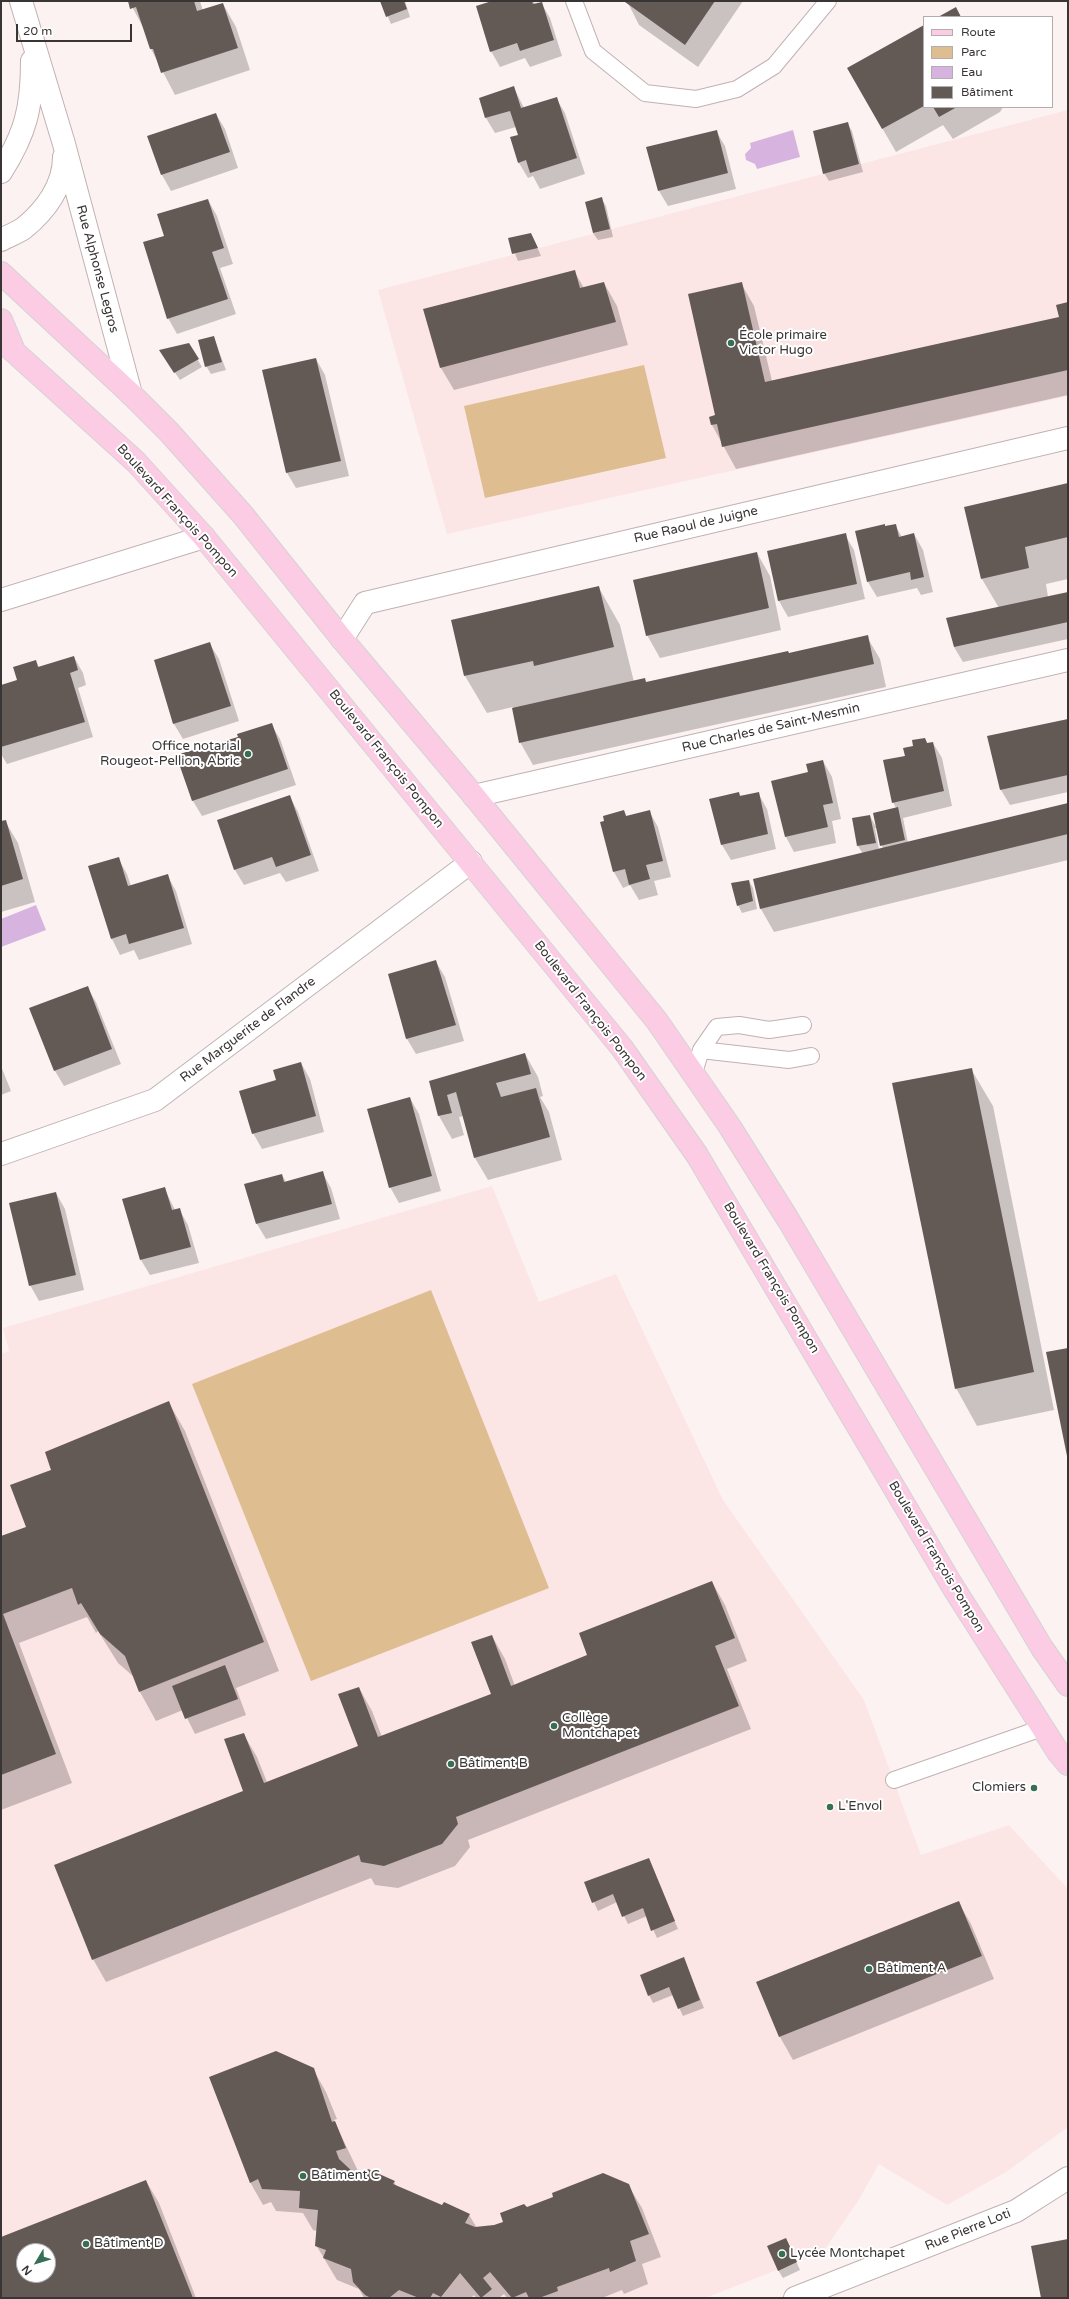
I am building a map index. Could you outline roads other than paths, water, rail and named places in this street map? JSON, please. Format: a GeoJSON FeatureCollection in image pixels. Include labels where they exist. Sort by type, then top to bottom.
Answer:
{"type":"FeatureCollection","features":[{"type":"Feature","properties":{"kind":"main road"},"geometry":{"type":"LineString","coordinates":[[1,273],[131,394],[168,432],[243,515],[342,639],[474,796],[658,1021],[694,1073],[789,1221],[1042,1648],[1068,1685]]}},
{"type":"Feature","properties":{"kind":"main road"},"geometry":{"type":"LineString","coordinates":[[1,320],[7,345]]}},
{"type":"Feature","properties":{"kind":"main road","name":"Boulevard François Pompon"},"geometry":{"type":"LineString","coordinates":[[7,345],[136,462],[204,537],[622,1048],[697,1156],[953,1587],[1042,1728],[1068,1764]]}},
{"type":"Feature","properties":{"kind":"street","name":"Rue Alphonse Legros"},"geometry":{"type":"LineString","coordinates":[[20,1],[64,144],[131,394]]}},
{"type":"Feature","properties":{"kind":"street","name":"Rue Alphonse Legros"},"geometry":{"type":"LineString","coordinates":[[1,172],[8,154],[26,123],[32,88],[32,40]]}},
{"type":"Feature","properties":{"kind":"street","name":"Rue Alphonse Legros"},"geometry":{"type":"LineString","coordinates":[[1,240],[23,229],[44,208],[58,187],[64,171],[64,144]]}},
{"type":"Feature","properties":{"kind":"street","name":"Rue Raoul de Juigne"},"geometry":{"type":"LineString","coordinates":[[342,639],[365,603],[1068,438]]}},
{"type":"Feature","properties":{"kind":"street"},"geometry":{"type":"LineString","coordinates":[[1,600],[204,537]]}},
{"type":"Feature","properties":{"kind":"street","name":"Rue Charles de Saint-Mesmin"},"geometry":{"type":"LineString","coordinates":[[474,796],[1068,660]]}},
{"type":"Feature","properties":{"kind":"street","name":"Rue Marguerite de Flandre"},"geometry":{"type":"LineString","coordinates":[[1,1154],[155,1100],[471,862]]}},
{"type":"Feature","properties":{"kind":"street","name":"Rue Pierre Loti"},"geometry":{"type":"LineString","coordinates":[[795,2298],[1016,2211],[1068,2178]]}},
{"type":"Feature","properties":{"kind":"lane"},"geometry":{"type":"LineString","coordinates":[[574,1],[593,51],[645,92],[696,99],[737,89],[774,66],[828,1]]}},
{"type":"Feature","properties":{"kind":"lane"},"geometry":{"type":"LineString","coordinates":[[694,1073],[701,1050],[717,1028],[739,1024],[769,1030],[802,1025]]}},
{"type":"Feature","properties":{"kind":"lane"},"geometry":{"type":"LineString","coordinates":[[701,1050],[789,1060],[811,1056]]}},
{"type":"Feature","properties":{"kind":"lane"},"geometry":{"type":"LineString","coordinates":[[894,1780],[1042,1728]]}},
{"type":"Feature","properties":{"kind":"water"},"geometry":{"type":"Polygon","coordinates":[[[793,130],[800,157],[757,169],[755,164],[746,160],[745,154],[751,148],[750,143],[793,130]]]}},
{"type":"Feature","properties":{"kind":"water"},"geometry":{"type":"Polygon","coordinates":[[[36,905],[46,930],[1,947],[1,919],[36,905]]]}},
{"type":"Feature","properties":{"kind":"place","name":"École primaire Victor Hugo"},"geometry":{"type":"Point","coordinates":[731,343]}},
{"type":"Feature","properties":{"kind":"place","name":"Office notarial Rougeot-Pellion, Abric"},"geometry":{"type":"Point","coordinates":[248,754]}},
{"type":"Feature","properties":{"kind":"place","name":"Collège Montchapet"},"geometry":{"type":"Point","coordinates":[554,1726]}},
{"type":"Feature","properties":{"kind":"place","name":"Bâtiment B"},"geometry":{"type":"Point","coordinates":[451,1764]}},
{"type":"Feature","properties":{"kind":"place","name":"Clomiers"},"geometry":{"type":"Point","coordinates":[1034,1788]}},
{"type":"Feature","properties":{"kind":"place","name":"L'Envol"},"geometry":{"type":"Point","coordinates":[830,1807]}},
{"type":"Feature","properties":{"kind":"place","name":"Bâtiment A"},"geometry":{"type":"Point","coordinates":[869,1969]}},
{"type":"Feature","properties":{"kind":"place","name":"Bâtiment C"},"geometry":{"type":"Point","coordinates":[303,2176]}},
{"type":"Feature","properties":{"kind":"place","name":"Bâtiment D"},"geometry":{"type":"Point","coordinates":[86,2244]}},
{"type":"Feature","properties":{"kind":"place","name":"Lycée Montchapet"},"geometry":{"type":"Point","coordinates":[782,2254]}}]}
